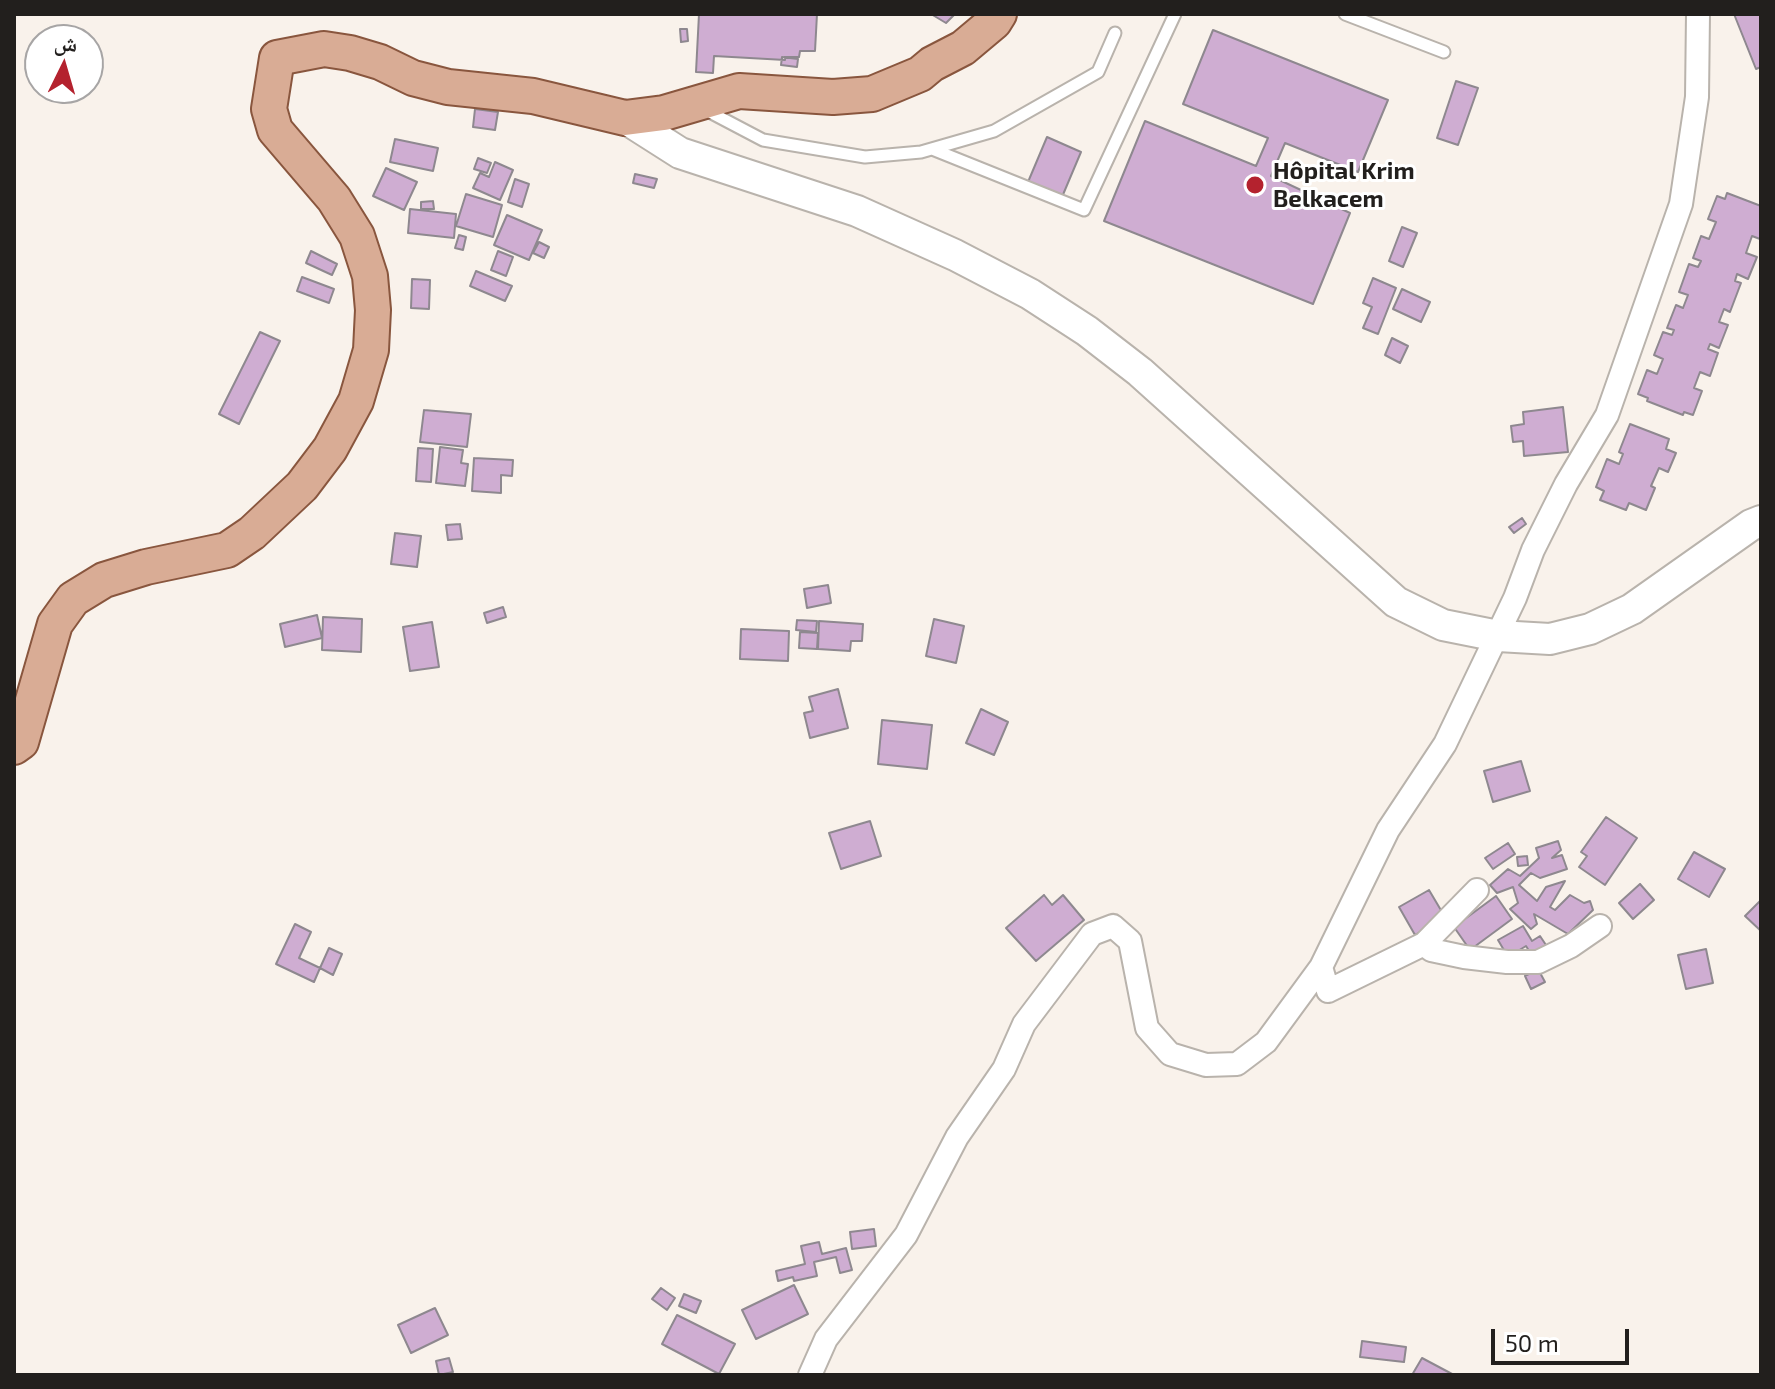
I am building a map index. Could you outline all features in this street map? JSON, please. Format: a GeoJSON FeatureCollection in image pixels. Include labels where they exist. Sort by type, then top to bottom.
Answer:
{"type":"FeatureCollection","features":[{"type":"Feature","properties":{"kind":"main road"},"geometry":{"type":"LineString","coordinates":[[14,747],[21,742],[55,624],[73,599],[104,580],[146,567],[227,550],[252,533],[302,486],[330,449],[356,401],[371,350],[373,310],[370,276],[357,236],[334,199],[275,130],[269,109],[277,58],[324,49],[350,53],[380,62],[413,78],[448,87],[533,96],[625,118],[664,113],[739,91],[833,97],[872,94],[920,74],[963,48],[999,14]]}},
{"type":"Feature","properties":{"kind":"street"},"geometry":{"type":"LineString","coordinates":[[810,1375],[826,1339],[906,1235],[957,1137],[1004,1069],[1024,1024],[1092,934],[1113,926],[1130,941],[1147,1028],[1170,1054],[1206,1065],[1237,1064],[1266,1042],[1321,967],[1388,830],[1445,744],[1498,636],[1533,550],[1566,484],[1607,415],[1681,204],[1697,97],[1698,14]]}},
{"type":"Feature","properties":{"kind":"street"},"geometry":{"type":"LineString","coordinates":[[625,118],[680,153],[857,211],[955,255],[1030,294],[1087,331],[1140,372],[1396,602],[1443,625],[1498,636],[1550,639],[1590,629],[1632,609],[1761,521]]}},
{"type":"Feature","properties":{"kind":"street"},"geometry":{"type":"LineString","coordinates":[[1321,967],[1328,991],[1424,944],[1477,890]]}},
{"type":"Feature","properties":{"kind":"street"},"geometry":{"type":"LineString","coordinates":[[1424,944],[1431,950],[1464,957],[1538,962],[1571,946],[1600,926]]}},
{"type":"Feature","properties":{"kind":"lane"},"geometry":{"type":"LineString","coordinates":[[932,149],[1084,210],[1175,14]]}},
{"type":"Feature","properties":{"kind":"lane"},"geometry":{"type":"LineString","coordinates":[[1345,14],[1444,52]]}},
{"type":"Feature","properties":{"kind":"lane"},"geometry":{"type":"LineString","coordinates":[[693,104],[763,140],[865,157],[932,149],[994,131],[1098,72],[1115,33]]}},
{"type":"Feature","properties":{"kind":"building"},"geometry":{"type":"Polygon","coordinates":[[[699,14],[817,14],[815,51],[800,51],[799,57],[785,57],[785,60],[714,56],[713,73],[696,72],[699,14]]]}},
{"type":"Feature","properties":{"kind":"building"},"geometry":{"type":"Polygon","coordinates":[[[931,14],[955,14],[946,23],[931,14]]]}},
{"type":"Feature","properties":{"kind":"building"},"geometry":{"type":"Polygon","coordinates":[[[1734,14],[1761,14],[1761,67],[1756,69],[1734,14]]]}},
{"type":"Feature","properties":{"kind":"building"},"geometry":{"type":"Polygon","coordinates":[[[680,29],[687,29],[688,41],[681,42],[680,29]]]}},
{"type":"Feature","properties":{"kind":"building"},"geometry":{"type":"Polygon","coordinates":[[[1213,30],[1388,100],[1358,172],[1285,143],[1271,176],[1350,213],[1313,304],[1104,221],[1145,121],[1256,166],[1268,138],[1183,104],[1213,30]]]}},
{"type":"Feature","properties":{"kind":"building"},"geometry":{"type":"Polygon","coordinates":[[[782,57],[798,59],[797,67],[781,65],[782,57]]]}},
{"type":"Feature","properties":{"kind":"building"},"geometry":{"type":"Polygon","coordinates":[[[1456,81],[1478,88],[1458,145],[1437,138],[1456,81]]]}},
{"type":"Feature","properties":{"kind":"building"},"geometry":{"type":"Polygon","coordinates":[[[475,109],[498,112],[495,130],[473,127],[475,109]]]}},
{"type":"Feature","properties":{"kind":"building"},"geometry":{"type":"Polygon","coordinates":[[[1047,137],[1081,152],[1062,197],[1028,182],[1047,137]]]}},
{"type":"Feature","properties":{"kind":"building"},"geometry":{"type":"Polygon","coordinates":[[[395,139],[438,148],[433,171],[390,162],[395,139]]]}},
{"type":"Feature","properties":{"kind":"building"},"geometry":{"type":"Polygon","coordinates":[[[478,158],[491,163],[487,173],[474,169],[478,158]]]}},
{"type":"Feature","properties":{"kind":"building"},"geometry":{"type":"Polygon","coordinates":[[[495,162],[513,170],[500,200],[473,188],[480,173],[489,177],[495,162]]]}},
{"type":"Feature","properties":{"kind":"building"},"geometry":{"type":"Polygon","coordinates":[[[386,168],[417,182],[404,210],[373,196],[386,168]]]}},
{"type":"Feature","properties":{"kind":"building"},"geometry":{"type":"Polygon","coordinates":[[[635,174],[657,179],[654,188],[633,183],[635,174]]]}},
{"type":"Feature","properties":{"kind":"building"},"geometry":{"type":"Polygon","coordinates":[[[515,179],[529,184],[522,207],[508,202],[515,179]]]}},
{"type":"Feature","properties":{"kind":"building"},"geometry":{"type":"Polygon","coordinates":[[[1727,193],[1761,206],[1761,236],[1760,239],[1752,236],[1746,253],[1757,257],[1748,279],[1737,274],[1735,281],[1741,283],[1730,312],[1724,309],[1719,322],[1728,325],[1719,348],[1710,344],[1708,349],[1718,353],[1710,376],[1700,372],[1694,388],[1702,391],[1693,415],[1684,412],[1683,415],[1647,401],[1648,398],[1638,394],[1647,370],[1657,374],[1663,359],[1654,355],[1663,332],[1672,335],[1674,330],[1667,328],[1676,305],[1683,308],[1688,295],[1679,292],[1689,264],[1698,267],[1701,261],[1693,258],[1701,236],[1709,239],[1716,222],[1708,219],[1717,196],[1725,199],[1727,193]]]}},
{"type":"Feature","properties":{"kind":"building"},"geometry":{"type":"Polygon","coordinates":[[[466,194],[502,205],[493,237],[456,226],[466,194]]]}},
{"type":"Feature","properties":{"kind":"building"},"geometry":{"type":"Polygon","coordinates":[[[433,201],[434,209],[421,209],[421,202],[433,201]]]}},
{"type":"Feature","properties":{"kind":"building"},"geometry":{"type":"Polygon","coordinates":[[[410,209],[456,214],[454,238],[408,233],[410,209]]]}},
{"type":"Feature","properties":{"kind":"building"},"geometry":{"type":"Polygon","coordinates":[[[507,215],[542,230],[529,260],[494,245],[507,215]]]}},
{"type":"Feature","properties":{"kind":"building"},"geometry":{"type":"Polygon","coordinates":[[[1402,227],[1417,233],[1403,267],[1389,261],[1402,227]]]}},
{"type":"Feature","properties":{"kind":"building"},"geometry":{"type":"Polygon","coordinates":[[[459,235],[466,237],[463,250],[455,248],[459,235]]]}},
{"type":"Feature","properties":{"kind":"building"},"geometry":{"type":"Polygon","coordinates":[[[539,242],[549,247],[544,258],[533,253],[539,242]]]}},
{"type":"Feature","properties":{"kind":"building"},"geometry":{"type":"Polygon","coordinates":[[[311,251],[337,264],[332,275],[306,263],[311,251]]]}},
{"type":"Feature","properties":{"kind":"building"},"geometry":{"type":"Polygon","coordinates":[[[498,251],[513,257],[506,276],[491,270],[498,251]]]}},
{"type":"Feature","properties":{"kind":"building"},"geometry":{"type":"Polygon","coordinates":[[[476,271],[512,286],[505,301],[470,286],[476,271]]]}},
{"type":"Feature","properties":{"kind":"building"},"geometry":{"type":"Polygon","coordinates":[[[302,277],[334,289],[329,303],[297,291],[302,277]]]}},
{"type":"Feature","properties":{"kind":"building"},"geometry":{"type":"Polygon","coordinates":[[[1373,278],[1396,288],[1378,334],[1363,328],[1372,307],[1363,303],[1373,278]]]}},
{"type":"Feature","properties":{"kind":"building"},"geometry":{"type":"Polygon","coordinates":[[[412,279],[430,280],[429,309],[411,308],[412,279]]]}},
{"type":"Feature","properties":{"kind":"building"},"geometry":{"type":"Polygon","coordinates":[[[1402,289],[1430,302],[1421,322],[1393,309],[1402,289]]]}},
{"type":"Feature","properties":{"kind":"building"},"geometry":{"type":"Polygon","coordinates":[[[260,332],[280,341],[239,424],[219,414],[260,332]]]}},
{"type":"Feature","properties":{"kind":"building"},"geometry":{"type":"Polygon","coordinates":[[[1392,338],[1408,346],[1400,363],[1385,355],[1392,338]]]}},
{"type":"Feature","properties":{"kind":"building"},"geometry":{"type":"Polygon","coordinates":[[[1563,407],[1568,452],[1524,456],[1523,441],[1513,442],[1511,426],[1524,424],[1523,412],[1563,407]]]}},
{"type":"Feature","properties":{"kind":"building"},"geometry":{"type":"Polygon","coordinates":[[[424,410],[471,414],[467,447],[420,442],[424,410]]]}},
{"type":"Feature","properties":{"kind":"building"},"geometry":{"type":"Polygon","coordinates":[[[1630,424],[1669,439],[1666,449],[1676,453],[1668,472],[1659,468],[1646,510],[1629,503],[1626,510],[1600,500],[1604,491],[1596,487],[1607,459],[1619,464],[1623,454],[1619,452],[1630,424]]]}},
{"type":"Feature","properties":{"kind":"building"},"geometry":{"type":"Polygon","coordinates":[[[440,447],[463,450],[461,463],[468,464],[465,486],[436,483],[440,447]]]}},
{"type":"Feature","properties":{"kind":"building"},"geometry":{"type":"Polygon","coordinates":[[[418,448],[433,449],[431,482],[416,481],[418,448]]]}},
{"type":"Feature","properties":{"kind":"building"},"geometry":{"type":"Polygon","coordinates":[[[474,458],[513,460],[512,476],[501,475],[501,493],[472,491],[474,458]]]}},
{"type":"Feature","properties":{"kind":"building"},"geometry":{"type":"Polygon","coordinates":[[[1522,518],[1526,524],[1514,533],[1509,527],[1522,518]]]}},
{"type":"Feature","properties":{"kind":"building"},"geometry":{"type":"Polygon","coordinates":[[[460,524],[462,539],[448,540],[446,525],[460,524]]]}},
{"type":"Feature","properties":{"kind":"building"},"geometry":{"type":"Polygon","coordinates":[[[395,533],[421,536],[417,567],[391,564],[395,533]]]}},
{"type":"Feature","properties":{"kind":"building"},"geometry":{"type":"Polygon","coordinates":[[[828,585],[831,603],[807,608],[804,589],[828,585]]]}},
{"type":"Feature","properties":{"kind":"building"},"geometry":{"type":"Polygon","coordinates":[[[503,607],[506,617],[487,623],[484,613],[503,607]]]}},
{"type":"Feature","properties":{"kind":"building"},"geometry":{"type":"Polygon","coordinates":[[[317,615],[322,638],[285,647],[280,624],[317,615]]]}},
{"type":"Feature","properties":{"kind":"building"},"geometry":{"type":"Polygon","coordinates":[[[323,617],[362,619],[361,652],[322,650],[323,617]]]}},
{"type":"Feature","properties":{"kind":"building"},"geometry":{"type":"Polygon","coordinates":[[[934,619],[964,626],[956,663],[926,656],[934,619]]]}},
{"type":"Feature","properties":{"kind":"building"},"geometry":{"type":"Polygon","coordinates":[[[797,620],[817,621],[816,632],[796,630],[797,620]]]}},
{"type":"Feature","properties":{"kind":"building"},"geometry":{"type":"Polygon","coordinates":[[[819,621],[863,624],[862,641],[851,641],[850,651],[818,649],[819,621]]]}},
{"type":"Feature","properties":{"kind":"building"},"geometry":{"type":"Polygon","coordinates":[[[432,622],[439,667],[410,671],[403,627],[432,622]]]}},
{"type":"Feature","properties":{"kind":"building"},"geometry":{"type":"Polygon","coordinates":[[[741,629],[789,631],[788,661],[740,659],[741,629]]]}},
{"type":"Feature","properties":{"kind":"building"},"geometry":{"type":"Polygon","coordinates":[[[800,632],[818,633],[817,649],[799,648],[800,632]]]}},
{"type":"Feature","properties":{"kind":"building"},"geometry":{"type":"Polygon","coordinates":[[[838,689],[848,728],[810,738],[804,713],[813,711],[809,697],[838,689]]]}},
{"type":"Feature","properties":{"kind":"building"},"geometry":{"type":"Polygon","coordinates":[[[981,709],[1008,722],[994,755],[966,743],[981,709]]]}},
{"type":"Feature","properties":{"kind":"building"},"geometry":{"type":"Polygon","coordinates":[[[882,720],[932,725],[927,769],[878,764],[882,720]]]}},
{"type":"Feature","properties":{"kind":"building"},"geometry":{"type":"Polygon","coordinates":[[[1521,761],[1530,791],[1493,802],[1484,771],[1521,761]]]}},
{"type":"Feature","properties":{"kind":"building"},"geometry":{"type":"Polygon","coordinates":[[[1606,817],[1637,838],[1605,885],[1579,867],[1587,856],[1581,852],[1606,817]]]}},
{"type":"Feature","properties":{"kind":"building"},"geometry":{"type":"Polygon","coordinates":[[[870,821],[881,856],[841,869],[829,833],[870,821]]]}},
{"type":"Feature","properties":{"kind":"building"},"geometry":{"type":"Polygon","coordinates":[[[1558,841],[1561,850],[1552,858],[1562,855],[1567,869],[1540,878],[1531,873],[1519,885],[1537,901],[1546,887],[1565,881],[1550,907],[1555,910],[1570,895],[1584,903],[1590,901],[1593,910],[1568,934],[1534,914],[1537,924],[1531,929],[1510,909],[1518,903],[1513,887],[1497,893],[1490,885],[1508,869],[1520,876],[1539,858],[1536,848],[1558,841]]]}},
{"type":"Feature","properties":{"kind":"building"},"geometry":{"type":"Polygon","coordinates":[[[1508,843],[1515,854],[1493,869],[1485,858],[1508,843]]]}},
{"type":"Feature","properties":{"kind":"building"},"geometry":{"type":"Polygon","coordinates":[[[1694,852],[1725,869],[1709,897],[1678,879],[1694,852]]]}},
{"type":"Feature","properties":{"kind":"building"},"geometry":{"type":"Polygon","coordinates":[[[1527,856],[1528,865],[1518,866],[1517,857],[1527,856]]]}},
{"type":"Feature","properties":{"kind":"building"},"geometry":{"type":"Polygon","coordinates":[[[1640,884],[1654,900],[1633,919],[1619,903],[1640,884]]]}},
{"type":"Feature","properties":{"kind":"building"},"geometry":{"type":"Polygon","coordinates":[[[1429,890],[1445,917],[1415,935],[1399,907],[1429,890]]]}},
{"type":"Feature","properties":{"kind":"building"},"geometry":{"type":"Polygon","coordinates":[[[1044,895],[1052,905],[1063,895],[1084,920],[1036,961],[1006,928],[1044,895]]]}},
{"type":"Feature","properties":{"kind":"building"},"geometry":{"type":"Polygon","coordinates":[[[1496,896],[1512,919],[1470,950],[1454,927],[1496,896]]]}},
{"type":"Feature","properties":{"kind":"building"},"geometry":{"type":"Polygon","coordinates":[[[1761,900],[1761,931],[1745,916],[1761,900]]]}},
{"type":"Feature","properties":{"kind":"building"},"geometry":{"type":"Polygon","coordinates":[[[295,924],[311,932],[299,958],[320,968],[314,982],[276,964],[295,924]]]}},
{"type":"Feature","properties":{"kind":"building"},"geometry":{"type":"Polygon","coordinates":[[[1523,926],[1532,941],[1540,936],[1546,945],[1531,954],[1526,946],[1508,957],[1498,940],[1523,926]]]}},
{"type":"Feature","properties":{"kind":"building"},"geometry":{"type":"Polygon","coordinates":[[[329,948],[342,954],[333,975],[320,968],[329,948]]]}},
{"type":"Feature","properties":{"kind":"building"},"geometry":{"type":"Polygon","coordinates":[[[1706,949],[1713,983],[1686,989],[1678,955],[1706,949]]]}},
{"type":"Feature","properties":{"kind":"building"},"geometry":{"type":"Polygon","coordinates":[[[1538,969],[1545,982],[1531,989],[1525,976],[1538,969]]]}},
{"type":"Feature","properties":{"kind":"building"},"geometry":{"type":"Polygon","coordinates":[[[874,1229],[876,1246],[852,1249],[850,1232],[874,1229]]]}},
{"type":"Feature","properties":{"kind":"building"},"geometry":{"type":"Polygon","coordinates":[[[819,1242],[822,1254],[846,1248],[852,1270],[840,1273],[836,1257],[814,1262],[817,1276],[778,1281],[776,1271],[805,1264],[801,1246],[819,1242]]]}},
{"type":"Feature","properties":{"kind":"building"},"geometry":{"type":"Polygon","coordinates":[[[794,1285],[808,1314],[756,1339],[742,1310],[794,1285]]]}},
{"type":"Feature","properties":{"kind":"building"},"geometry":{"type":"Polygon","coordinates":[[[661,1288],[675,1298],[667,1310],[652,1299],[661,1288]]]}},
{"type":"Feature","properties":{"kind":"building"},"geometry":{"type":"Polygon","coordinates":[[[684,1294],[701,1301],[696,1313],[679,1306],[684,1294]]]}},
{"type":"Feature","properties":{"kind":"building"},"geometry":{"type":"Polygon","coordinates":[[[435,1308],[448,1335],[411,1353],[398,1325],[435,1308]]]}},
{"type":"Feature","properties":{"kind":"building"},"geometry":{"type":"Polygon","coordinates":[[[677,1315],[735,1344],[719,1374],[662,1344],[677,1315]]]}},
{"type":"Feature","properties":{"kind":"building"},"geometry":{"type":"Polygon","coordinates":[[[1362,1341],[1406,1347],[1404,1362],[1360,1357],[1362,1341]]]}},
{"type":"Feature","properties":{"kind":"building"},"geometry":{"type":"Polygon","coordinates":[[[449,1358],[453,1372],[439,1375],[436,1361],[449,1358]]]}},
{"type":"Feature","properties":{"kind":"building"},"geometry":{"type":"Polygon","coordinates":[[[1422,1358],[1454,1375],[1412,1375],[1422,1358]]]}},
{"type":"Feature","properties":{"kind":"place","name":"Hôpital Krim Belkacem"},"geometry":{"type":"Point","coordinates":[1255,185]}}]}
